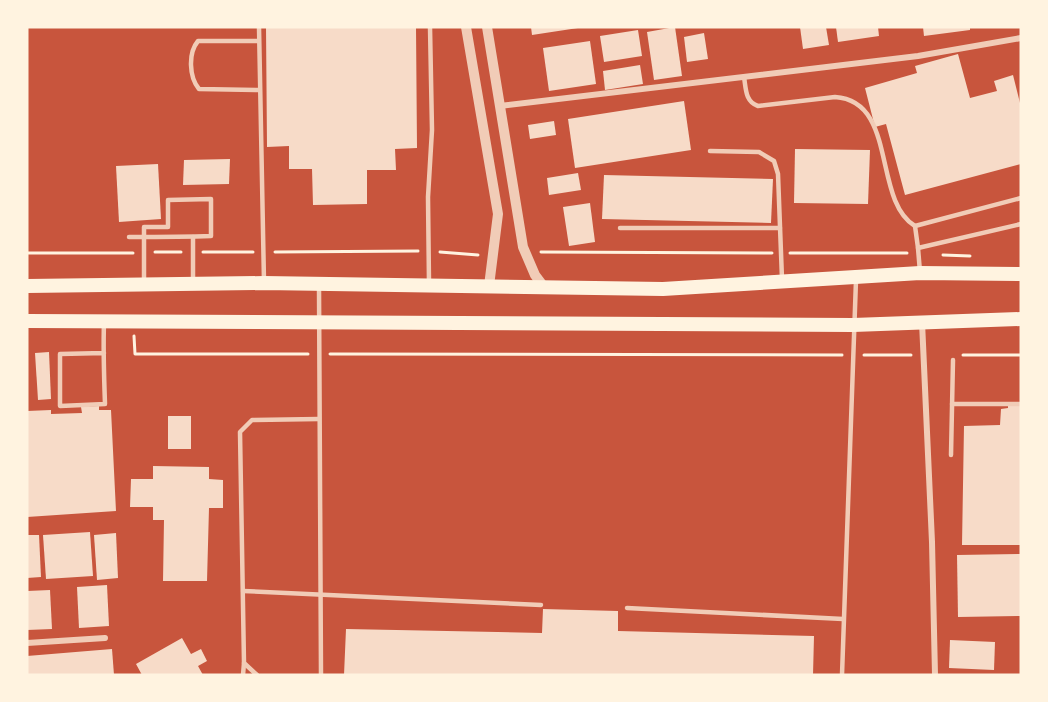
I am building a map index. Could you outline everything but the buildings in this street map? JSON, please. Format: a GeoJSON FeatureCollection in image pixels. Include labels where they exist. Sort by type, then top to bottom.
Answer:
{"type":"FeatureCollection","features":[{"type":"Feature","properties":{"kind":"highway"},"geometry":{"type":"LineString","coordinates":[[27,286],[264,283],[663,289],[920,273],[1021,274]]}},
{"type":"Feature","properties":{"kind":"highway"},"geometry":{"type":"LineString","coordinates":[[27,321],[853,325],[1021,319]]}},
{"type":"Feature","properties":{"kind":"street"},"geometry":{"type":"LineString","coordinates":[[466,27],[498,214],[489,286]]}},
{"type":"Feature","properties":{"kind":"street"},"geometry":{"type":"LineString","coordinates":[[487,27],[512,191],[526,253],[544,287]]}},
{"type":"Feature","properties":{"kind":"street"},"geometry":{"type":"LineString","coordinates":[[500,106],[918,56],[1021,38]]}},
{"type":"Feature","properties":{"kind":"street"},"geometry":{"type":"LineString","coordinates":[[484,135],[503,132]]}},
{"type":"Feature","properties":{"kind":"street"},"geometry":{"type":"LineString","coordinates":[[922,321],[935,675]]}},
{"type":"Feature","properties":{"kind":"street"},"geometry":{"type":"LineString","coordinates":[[27,643],[105,638]]}},
{"type":"Feature","properties":{"kind":"lane"},"geometry":{"type":"LineString","coordinates":[[259,27],[264,283]]}},
{"type":"Feature","properties":{"kind":"lane"},"geometry":{"type":"LineString","coordinates":[[429,286],[432,130],[430,27]]}},
{"type":"Feature","properties":{"kind":"lane"},"geometry":{"type":"LineString","coordinates":[[258,41],[198,41],[194,46],[191,71],[200,89],[259,90]]}},
{"type":"Feature","properties":{"kind":"lane"},"geometry":{"type":"LineString","coordinates":[[744,77],[747,97],[758,106],[835,97],[845,98],[860,105],[872,122],[902,214],[915,226],[920,273]]}},
{"type":"Feature","properties":{"kind":"lane"},"geometry":{"type":"LineString","coordinates":[[710,151],[759,152],[774,161],[778,174],[782,282]]}},
{"type":"Feature","properties":{"kind":"lane"},"geometry":{"type":"LineString","coordinates":[[915,226],[1021,198]]}},
{"type":"Feature","properties":{"kind":"lane"},"geometry":{"type":"LineString","coordinates":[[129,237],[144,237],[193,237],[211,236],[211,199],[168,200],[168,227],[144,227],[144,237],[144,285]]}},
{"type":"Feature","properties":{"kind":"lane"},"geometry":{"type":"LineString","coordinates":[[918,251],[1021,224]]}},
{"type":"Feature","properties":{"kind":"lane"},"geometry":{"type":"LineString","coordinates":[[620,228],[780,228]]}},
{"type":"Feature","properties":{"kind":"lane"},"geometry":{"type":"LineString","coordinates":[[193,237],[193,284]]}},
{"type":"Feature","properties":{"kind":"lane"},"geometry":{"type":"LineString","coordinates":[[842,675],[856,277]]}},
{"type":"Feature","properties":{"kind":"lane"},"geometry":{"type":"LineString","coordinates":[[319,285],[321,675]]}},
{"type":"Feature","properties":{"kind":"lane"},"geometry":{"type":"LineString","coordinates":[[104,321],[105,405],[60,406],[60,354],[104,353]]}},
{"type":"Feature","properties":{"kind":"lane"},"geometry":{"type":"LineString","coordinates":[[951,455],[955,357]]}},
{"type":"Feature","properties":{"kind":"lane"},"geometry":{"type":"LineString","coordinates":[[952,404],[1021,404]]}},
{"type":"Feature","properties":{"kind":"lane"},"geometry":{"type":"LineString","coordinates":[[243,675],[240,432],[252,420],[319,419]]}},
{"type":"Feature","properties":{"kind":"lane"},"geometry":{"type":"LineString","coordinates":[[243,591],[541,605]]}},
{"type":"Feature","properties":{"kind":"lane"},"geometry":{"type":"LineString","coordinates":[[627,608],[843,619]]}},
{"type":"Feature","properties":{"kind":"lane"},"geometry":{"type":"LineString","coordinates":[[244,663],[257,675]]}},
{"type":"Feature","properties":{"kind":"path"},"geometry":{"type":"LineString","coordinates":[[145,252],[429,251],[492,256]]}},
{"type":"Feature","properties":{"kind":"path"},"geometry":{"type":"LineString","coordinates":[[526,253],[918,251],[975,256]]}},
{"type":"Feature","properties":{"kind":"path"},"geometry":{"type":"LineString","coordinates":[[27,253],[133,253]]}},
{"type":"Feature","properties":{"kind":"path"},"geometry":{"type":"LineString","coordinates":[[103,335],[134,336],[135,354],[924,355]]}},
{"type":"Feature","properties":{"kind":"path"},"geometry":{"type":"LineString","coordinates":[[955,357],[1021,355]]}}]}
